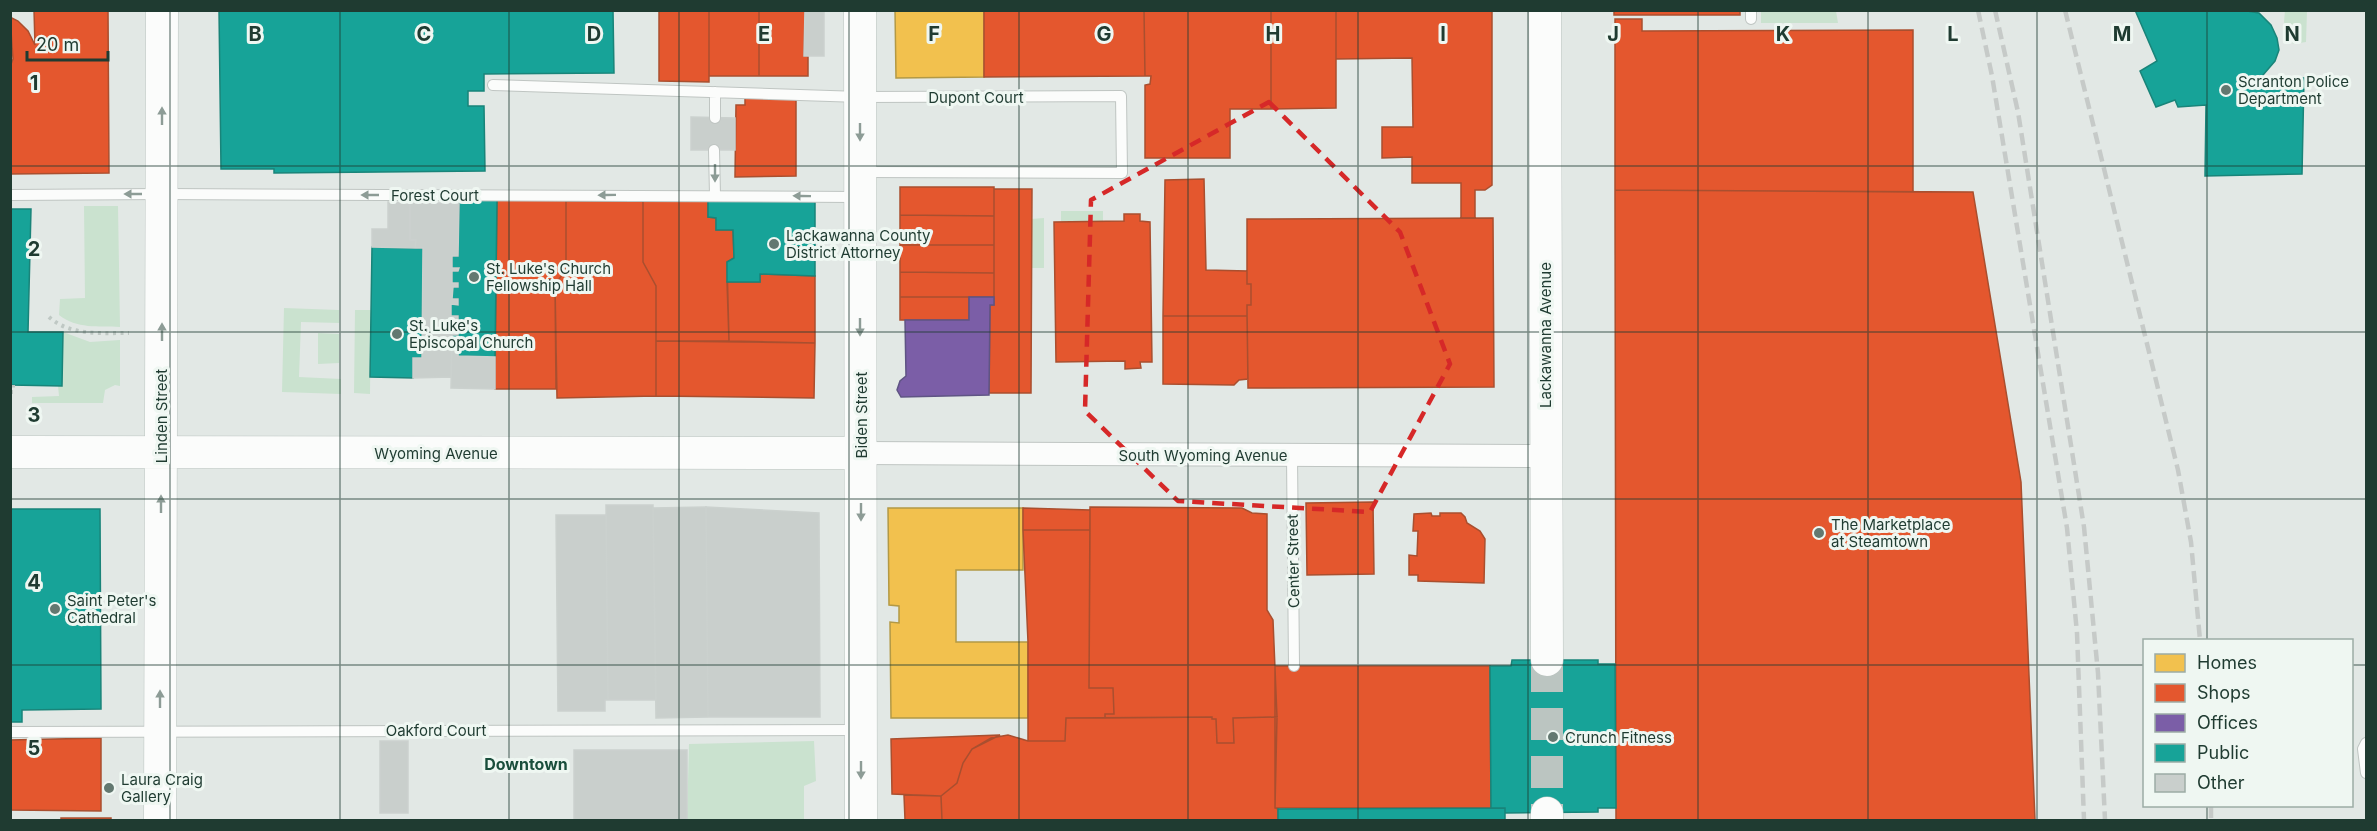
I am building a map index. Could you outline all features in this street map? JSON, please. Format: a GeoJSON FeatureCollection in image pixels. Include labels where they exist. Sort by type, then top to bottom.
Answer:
{"type":"FeatureCollection","features":[{"type":"Feature","properties":{"kind":"main road","name":"Linden Street"},"geometry":{"type":"LineString","coordinates":[[160,820],[162,10]]}},
{"type":"Feature","properties":{"kind":"main road","name":"Biden Street"},"geometry":{"type":"LineString","coordinates":[[860,10],[861,820]]}},
{"type":"Feature","properties":{"kind":"main road","name":"Lackawanna Avenue"},"geometry":{"type":"LineString","coordinates":[[1545,10],[1547,660]]}},
{"type":"Feature","properties":{"kind":"main road","name":"Wyoming Avenue"},"geometry":{"type":"LineString","coordinates":[[10,452],[861,453]]}},
{"type":"Feature","properties":{"kind":"street","name":"South Wyoming Avenue"},"geometry":{"type":"LineString","coordinates":[[861,453],[1546,456]]}},
{"type":"Feature","properties":{"kind":"lane","name":"Dupont Court"},"geometry":{"type":"LineString","coordinates":[[493,85],[860,97],[1121,96],[1122,173],[860,184]]}},
{"type":"Feature","properties":{"kind":"lane"},"geometry":{"type":"LineString","coordinates":[[715,92],[715,118]]}},
{"type":"Feature","properties":{"kind":"lane"},"geometry":{"type":"LineString","coordinates":[[714,150],[715,195]]}},
{"type":"Feature","properties":{"kind":"lane","name":"Forest Court"},"geometry":{"type":"LineString","coordinates":[[10,195],[715,195],[860,184]]}},
{"type":"Feature","properties":{"kind":"lane","name":"Center Street"},"geometry":{"type":"LineString","coordinates":[[1292,456],[1294,666]]}},
{"type":"Feature","properties":{"kind":"lane","name":"Oakford Court"},"geometry":{"type":"LineString","coordinates":[[10,732],[861,730]]}},
{"type":"Feature","properties":{"kind":"lane"},"geometry":{"type":"LineString","coordinates":[[2367,743],[2363,749],[2367,773]]}},
{"type":"Feature","properties":{"kind":"path"},"geometry":{"type":"LineString","coordinates":[[49,317],[54,322],[79,331],[129,333]]}},
{"type":"Feature","properties":{"kind":"path"},"geometry":{"type":"LineString","coordinates":[[10,392],[13,392],[13,385]]}},
{"type":"Feature","properties":{"kind":"highlighted area"},"geometry":{"type":"Polygon","coordinates":[[[1269,102],[1400,232],[1450,364],[1370,512],[1178,501],[1085,411],[1091,200],[1269,102]]]}},
{"type":"Feature","properties":{"kind":"green space"},"geometry":{"type":"Polygon","coordinates":[[[1761,10],[1836,11],[1838,23],[1761,23],[1761,10]]]}},
{"type":"Feature","properties":{"kind":"green space"},"geometry":{"type":"Polygon","coordinates":[[[2285,10],[2307,11],[2306,42],[2293,44],[2284,22],[2285,10]]]}},
{"type":"Feature","properties":{"kind":"green space"},"geometry":{"type":"Polygon","coordinates":[[[84,206],[118,206],[120,327],[80,325],[59,315],[60,299],[85,298],[84,206]]]}},
{"type":"Feature","properties":{"kind":"green space"},"geometry":{"type":"Polygon","coordinates":[[[1061,211],[1103,211],[1103,221],[1061,222],[1061,211]]]}},
{"type":"Feature","properties":{"kind":"green space"},"geometry":{"type":"Polygon","coordinates":[[[1044,218],[1044,268],[1031,268],[1031,219],[1044,218]]]}},
{"type":"Feature","properties":{"kind":"green space"},"geometry":{"type":"Polygon","coordinates":[[[284,308],[339,310],[339,323],[301,322],[299,377],[341,379],[341,394],[282,392],[284,308]]]}},
{"type":"Feature","properties":{"kind":"green space"},"geometry":{"type":"Polygon","coordinates":[[[355,310],[371,310],[370,394],[354,393],[355,310]]]}},
{"type":"Feature","properties":{"kind":"green space"},"geometry":{"type":"Polygon","coordinates":[[[63,332],[90,342],[120,340],[120,386],[115,385],[105,390],[103,403],[32,403],[32,397],[59,396],[58,386],[62,386],[63,332]]]}},
{"type":"Feature","properties":{"kind":"green space"},"geometry":{"type":"Polygon","coordinates":[[[318,333],[339,334],[339,363],[318,364],[318,333]]]}},
{"type":"Feature","properties":{"kind":"green space"},"geometry":{"type":"Polygon","coordinates":[[[814,741],[816,781],[804,786],[804,820],[687,820],[689,744],[814,741]]]}},
{"type":"Feature","properties":{"kind":"building: Homes"},"geometry":{"type":"Polygon","coordinates":[[[895,10],[984,10],[984,77],[896,78],[895,10]]]}},
{"type":"Feature","properties":{"kind":"building: Homes"},"geometry":{"type":"Polygon","coordinates":[[[888,508],[1023,508],[1023,570],[956,570],[956,642],[1028,642],[1028,718],[891,718],[890,622],[899,623],[899,606],[889,605],[888,508]]]}},
{"type":"Feature","properties":{"kind":"building: Shops"},"geometry":{"type":"Polygon","coordinates":[[[34,10],[108,10],[109,173],[10,174],[10,67],[13,59],[10,17],[28,31],[35,45],[34,10]]]}},
{"type":"Feature","properties":{"kind":"building: Shops"},"geometry":{"type":"Polygon","coordinates":[[[659,10],[709,10],[709,82],[659,81],[659,10]]]}},
{"type":"Feature","properties":{"kind":"building: Shops"},"geometry":{"type":"Polygon","coordinates":[[[709,10],[759,10],[759,76],[709,76],[709,10]]]}},
{"type":"Feature","properties":{"kind":"building: Shops"},"geometry":{"type":"Polygon","coordinates":[[[759,10],[805,10],[804,56],[808,56],[808,76],[759,76],[759,10]]]}},
{"type":"Feature","properties":{"kind":"building: Shops"},"geometry":{"type":"Polygon","coordinates":[[[984,10],[1144,10],[1145,76],[984,77],[984,10]]]}},
{"type":"Feature","properties":{"kind":"building: Shops"},"geometry":{"type":"Polygon","coordinates":[[[1144,10],[1271,10],[1271,109],[1230,109],[1230,158],[1145,158],[1145,85],[1150,84],[1151,76],[1145,76],[1144,10]]]}},
{"type":"Feature","properties":{"kind":"building: Shops"},"geometry":{"type":"Polygon","coordinates":[[[1271,10],[1336,10],[1336,108],[1271,109],[1271,10]]]}},
{"type":"Feature","properties":{"kind":"building: Shops"},"geometry":{"type":"Polygon","coordinates":[[[1336,10],[1492,10],[1492,185],[1485,190],[1475,190],[1475,218],[1461,218],[1461,183],[1412,183],[1412,157],[1382,158],[1382,127],[1413,127],[1412,58],[1336,59],[1336,10]]]}},
{"type":"Feature","properties":{"kind":"building: Shops"},"geometry":{"type":"Polygon","coordinates":[[[1614,10],[1740,10],[1740,15],[1614,15],[1614,10]]]}},
{"type":"Feature","properties":{"kind":"building: Shops"},"geometry":{"type":"Polygon","coordinates":[[[1615,19],[1642,19],[1642,31],[1913,30],[1913,192],[1615,190],[1615,19]]]}},
{"type":"Feature","properties":{"kind":"building: Shops"},"geometry":{"type":"Polygon","coordinates":[[[745,97],[796,97],[796,176],[735,177],[736,105],[745,105],[745,97]]]}},
{"type":"Feature","properties":{"kind":"building: Shops"},"geometry":{"type":"Polygon","coordinates":[[[1204,179],[1206,270],[1247,271],[1247,284],[1251,284],[1251,305],[1247,305],[1247,316],[1163,316],[1165,180],[1204,179]]]}},
{"type":"Feature","properties":{"kind":"building: Shops"},"geometry":{"type":"Polygon","coordinates":[[[900,187],[994,187],[994,216],[900,215],[900,187]]]}},
{"type":"Feature","properties":{"kind":"building: Shops"},"geometry":{"type":"Polygon","coordinates":[[[994,189],[1032,189],[1031,393],[989,393],[990,305],[994,305],[994,189]]]}},
{"type":"Feature","properties":{"kind":"building: Shops","name":"The Marketplace at Steamtown"},"geometry":{"type":"Polygon","coordinates":[[[1615,190],[1973,192],[2021,482],[2035,820],[1616,820],[1615,190]]]}},
{"type":"Feature","properties":{"kind":"building: Shops"},"geometry":{"type":"Polygon","coordinates":[[[566,199],[566,269],[555,285],[556,389],[495,389],[497,200],[566,199]]]}},
{"type":"Feature","properties":{"kind":"building: Shops"},"geometry":{"type":"Polygon","coordinates":[[[566,201],[643,201],[643,262],[656,286],[656,396],[557,398],[555,285],[566,269],[566,201]]]}},
{"type":"Feature","properties":{"kind":"building: Shops"},"geometry":{"type":"Polygon","coordinates":[[[643,201],[708,201],[708,217],[716,218],[716,230],[733,230],[734,258],[727,262],[729,341],[656,341],[656,286],[643,262],[643,201]]]}},
{"type":"Feature","properties":{"kind":"building: Shops"},"geometry":{"type":"Polygon","coordinates":[[[1124,214],[1140,214],[1140,221],[1150,222],[1152,362],[1140,362],[1141,368],[1125,369],[1125,361],[1056,362],[1054,222],[1124,221],[1124,214]]]}},
{"type":"Feature","properties":{"kind":"building: Shops"},"geometry":{"type":"Polygon","coordinates":[[[900,215],[994,216],[994,245],[900,245],[900,215]]]}},
{"type":"Feature","properties":{"kind":"building: Shops"},"geometry":{"type":"Polygon","coordinates":[[[1493,218],[1494,387],[1248,388],[1247,305],[1251,305],[1251,284],[1247,284],[1247,219],[1493,218]]]}},
{"type":"Feature","properties":{"kind":"building: Shops"},"geometry":{"type":"Polygon","coordinates":[[[900,245],[994,245],[994,273],[900,272],[900,245]]]}},
{"type":"Feature","properties":{"kind":"building: Shops"},"geometry":{"type":"Polygon","coordinates":[[[900,272],[994,273],[994,297],[900,297],[900,272]]]}},
{"type":"Feature","properties":{"kind":"building: Shops"},"geometry":{"type":"Polygon","coordinates":[[[760,274],[815,276],[815,343],[729,341],[727,282],[760,282],[760,274]]]}},
{"type":"Feature","properties":{"kind":"building: Shops"},"geometry":{"type":"Polygon","coordinates":[[[900,297],[969,297],[969,320],[900,320],[900,297]]]}},
{"type":"Feature","properties":{"kind":"building: Shops"},"geometry":{"type":"Polygon","coordinates":[[[1163,316],[1247,316],[1248,379],[1239,380],[1234,385],[1163,384],[1163,316]]]}},
{"type":"Feature","properties":{"kind":"building: Shops"},"geometry":{"type":"Polygon","coordinates":[[[656,341],[815,343],[814,398],[656,396],[656,341]]]}},
{"type":"Feature","properties":{"kind":"building: Shops"},"geometry":{"type":"Polygon","coordinates":[[[1373,502],[1374,574],[1307,575],[1306,503],[1373,502]]]}},
{"type":"Feature","properties":{"kind":"building: Shops"},"geometry":{"type":"Polygon","coordinates":[[[1090,507],[1242,508],[1252,513],[1267,514],[1267,610],[1273,620],[1277,717],[1233,718],[1234,743],[1217,743],[1216,719],[1212,717],[1105,718],[1105,714],[1114,714],[1113,688],[1089,688],[1090,507]]]}},
{"type":"Feature","properties":{"kind":"building: Shops"},"geometry":{"type":"Polygon","coordinates":[[[1023,508],[1090,510],[1090,530],[1023,530],[1023,508]]]}},
{"type":"Feature","properties":{"kind":"building: Shops"},"geometry":{"type":"Polygon","coordinates":[[[1431,513],[1432,516],[1440,516],[1440,513],[1461,513],[1467,523],[1480,531],[1485,539],[1484,583],[1418,581],[1418,575],[1409,575],[1409,555],[1417,556],[1418,531],[1413,531],[1414,514],[1431,513]]]}},
{"type":"Feature","properties":{"kind":"building: Shops"},"geometry":{"type":"Polygon","coordinates":[[[1023,530],[1090,530],[1089,688],[1113,688],[1114,714],[1105,714],[1105,718],[1066,718],[1065,741],[1028,741],[1028,642],[1023,530]]]}},
{"type":"Feature","properties":{"kind":"building: Shops"},"geometry":{"type":"Polygon","coordinates":[[[1275,666],[1490,666],[1491,808],[1275,808],[1275,666]]]}},
{"type":"Feature","properties":{"kind":"building: Shops"},"geometry":{"type":"Polygon","coordinates":[[[1212,717],[1216,719],[1217,743],[1234,743],[1233,718],[1277,717],[1275,808],[1278,809],[1278,820],[942,820],[941,796],[957,783],[963,763],[972,749],[991,738],[1008,735],[1028,741],[1065,741],[1066,718],[1212,717]]]}},
{"type":"Feature","properties":{"kind":"building: Shops"},"geometry":{"type":"Polygon","coordinates":[[[1000,735],[972,749],[963,763],[957,783],[941,796],[892,794],[891,739],[1000,735]]]}},
{"type":"Feature","properties":{"kind":"building: Shops"},"geometry":{"type":"Polygon","coordinates":[[[101,738],[101,811],[10,810],[10,740],[101,738]]]}},
{"type":"Feature","properties":{"kind":"building: Shops"},"geometry":{"type":"Polygon","coordinates":[[[904,795],[941,796],[942,820],[905,820],[904,795]]]}},
{"type":"Feature","properties":{"kind":"building: Shops"},"geometry":{"type":"Polygon","coordinates":[[[61,818],[111,818],[111,820],[61,820],[61,818]]]}},
{"type":"Feature","properties":{"kind":"building: Offices"},"geometry":{"type":"Polygon","coordinates":[[[969,297],[994,297],[994,305],[990,305],[989,395],[901,397],[897,390],[900,381],[906,376],[905,320],[969,320],[969,297]]]}},
{"type":"Feature","properties":{"kind":"building: Public"},"geometry":{"type":"Polygon","coordinates":[[[219,10],[613,10],[614,73],[484,74],[484,91],[468,91],[468,106],[484,106],[485,171],[274,173],[274,169],[221,169],[219,10]]]}},
{"type":"Feature","properties":{"kind":"building: Public","name":"Scranton Police Department"},"geometry":{"type":"Polygon","coordinates":[[[2135,10],[2241,10],[2259,13],[2271,25],[2279,50],[2275,61],[2263,75],[2262,80],[2304,78],[2302,174],[2205,176],[2206,105],[2178,107],[2175,100],[2156,107],[2140,71],[2157,61],[2135,10]]]}},
{"type":"Feature","properties":{"kind":"building: Public","name":"St. Luke's Church Fellowship Hall"},"geometry":{"type":"Polygon","coordinates":[[[459,200],[497,200],[495,357],[458,356],[459,342],[452,342],[452,335],[458,335],[458,331],[452,331],[452,319],[458,319],[458,316],[451,316],[451,304],[458,305],[458,299],[452,299],[453,287],[458,287],[458,283],[452,283],[452,271],[458,271],[459,268],[452,268],[452,256],[458,256],[459,200]]]}},
{"type":"Feature","properties":{"kind":"building: Public","name":"Lackawanna County District Attorney"},"geometry":{"type":"Polygon","coordinates":[[[815,200],[815,276],[760,274],[760,282],[727,282],[727,262],[734,258],[733,230],[716,230],[716,218],[708,217],[708,201],[815,200]]]}},
{"type":"Feature","properties":{"kind":"building: Public"},"geometry":{"type":"Polygon","coordinates":[[[10,209],[31,209],[28,332],[63,332],[62,386],[10,385],[10,209]]]}},
{"type":"Feature","properties":{"kind":"building: Public","name":"St. Luke's Episcopal Church"},"geometry":{"type":"Polygon","coordinates":[[[372,247],[423,248],[422,358],[413,358],[413,378],[370,377],[372,247]]]}},
{"type":"Feature","properties":{"kind":"building: Public","name":"Saint Peter's Cathedral"},"geometry":{"type":"Polygon","coordinates":[[[10,509],[100,509],[101,709],[22,710],[22,722],[10,722],[10,509]]]}},
{"type":"Feature","properties":{"kind":"building: Public","name":"Crunch Fitness"},"geometry":{"type":"Polygon","coordinates":[[[1512,660],[1598,660],[1598,664],[1615,664],[1616,808],[1598,808],[1598,812],[1505,813],[1505,808],[1491,808],[1490,666],[1511,666],[1512,660]]]}},
{"type":"Feature","properties":{"kind":"building: Public"},"geometry":{"type":"Polygon","coordinates":[[[1505,808],[1505,820],[1278,820],[1278,809],[1505,808]]]}},
{"type":"Feature","properties":{"kind":"building: Other"},"geometry":{"type":"Polygon","coordinates":[[[805,10],[824,10],[824,56],[804,56],[805,10]]]}},
{"type":"Feature","properties":{"kind":"building: Other"},"geometry":{"type":"Polygon","coordinates":[[[691,117],[735,118],[735,150],[691,150],[691,117]]]}},
{"type":"Feature","properties":{"kind":"building: Other"},"geometry":{"type":"Polygon","coordinates":[[[388,202],[410,203],[410,240],[416,240],[415,248],[372,247],[372,229],[388,229],[388,202]]]}},
{"type":"Feature","properties":{"kind":"building: Other"},"geometry":{"type":"Polygon","coordinates":[[[410,203],[459,203],[458,256],[452,256],[452,268],[459,268],[458,271],[452,271],[452,283],[458,283],[458,287],[453,287],[452,299],[458,299],[458,305],[451,304],[451,316],[458,316],[458,319],[452,319],[452,331],[458,331],[458,335],[452,335],[451,377],[413,378],[413,358],[422,358],[423,248],[415,248],[416,240],[410,240],[410,203]]]}},
{"type":"Feature","properties":{"kind":"building: Other"},"geometry":{"type":"Polygon","coordinates":[[[452,342],[459,342],[458,356],[495,357],[495,389],[451,388],[452,342]]]}},
{"type":"Feature","properties":{"kind":"building: Other"},"geometry":{"type":"Polygon","coordinates":[[[606,505],[653,505],[656,700],[608,700],[606,505]]]}},
{"type":"Feature","properties":{"kind":"building: Other"},"geometry":{"type":"Polygon","coordinates":[[[706,507],[819,513],[820,717],[708,717],[706,507]]]}},
{"type":"Feature","properties":{"kind":"building: Other"},"geometry":{"type":"Polygon","coordinates":[[[706,507],[708,717],[656,718],[653,508],[706,507]]]}},
{"type":"Feature","properties":{"kind":"building: Other"},"geometry":{"type":"Polygon","coordinates":[[[556,515],[606,515],[608,700],[605,700],[605,711],[558,711],[556,515]]]}},
{"type":"Feature","properties":{"kind":"building: Other"},"geometry":{"type":"Polygon","coordinates":[[[380,741],[408,741],[408,813],[380,813],[380,741]]]}},
{"type":"Feature","properties":{"kind":"building: Other"},"geometry":{"type":"Polygon","coordinates":[[[574,750],[687,750],[687,820],[574,820],[574,750]]]}},
{"type":"Feature","properties":{"kind":"tunnel"},"geometry":{"type":"LineString","coordinates":[[1547,660],[1547,813]]}},
{"type":"Feature","properties":{"kind":"railway"},"geometry":{"type":"LineString","coordinates":[[1978,10],[1992,76],[2067,528],[2077,633],[2084,820]]}},
{"type":"Feature","properties":{"kind":"railway"},"geometry":{"type":"LineString","coordinates":[[1995,10],[2018,112],[2084,527],[2098,673],[2105,820]]}},
{"type":"Feature","properties":{"kind":"railway"},"geometry":{"type":"LineString","coordinates":[[2065,10],[2178,470],[2191,542],[2200,639]]}},
{"type":"Feature","properties":{"kind":"railway"},"geometry":{"type":"LineString","coordinates":[[2211,807],[2211,820]]}},
{"type":"Feature","properties":{"kind":"place","name":"Scranton Police Department"},"geometry":{"type":"Point","coordinates":[2226,90]}},
{"type":"Feature","properties":{"kind":"place","name":"Lackawanna County District Attorney"},"geometry":{"type":"Point","coordinates":[774,244]}},
{"type":"Feature","properties":{"kind":"place","name":"St. Luke's Church Fellowship Hall"},"geometry":{"type":"Point","coordinates":[474,277]}},
{"type":"Feature","properties":{"kind":"place","name":"St. Luke's Episcopal Church"},"geometry":{"type":"Point","coordinates":[397,334]}},
{"type":"Feature","properties":{"kind":"place","name":"The Marketplace at Steamtown"},"geometry":{"type":"Point","coordinates":[1819,533]}},
{"type":"Feature","properties":{"kind":"place","name":"Saint Peter's Cathedral"},"geometry":{"type":"Point","coordinates":[55,609]}},
{"type":"Feature","properties":{"kind":"place","name":"Crunch Fitness"},"geometry":{"type":"Point","coordinates":[1553,737]}},
{"type":"Feature","properties":{"kind":"place","name":"Laura Craig Gallery"},"geometry":{"type":"Point","coordinates":[109,788]}},
{"type":"Feature","properties":{"kind":"district","name":"Downtown"},"geometry":{"type":"Point","coordinates":[526,764]}}]}
